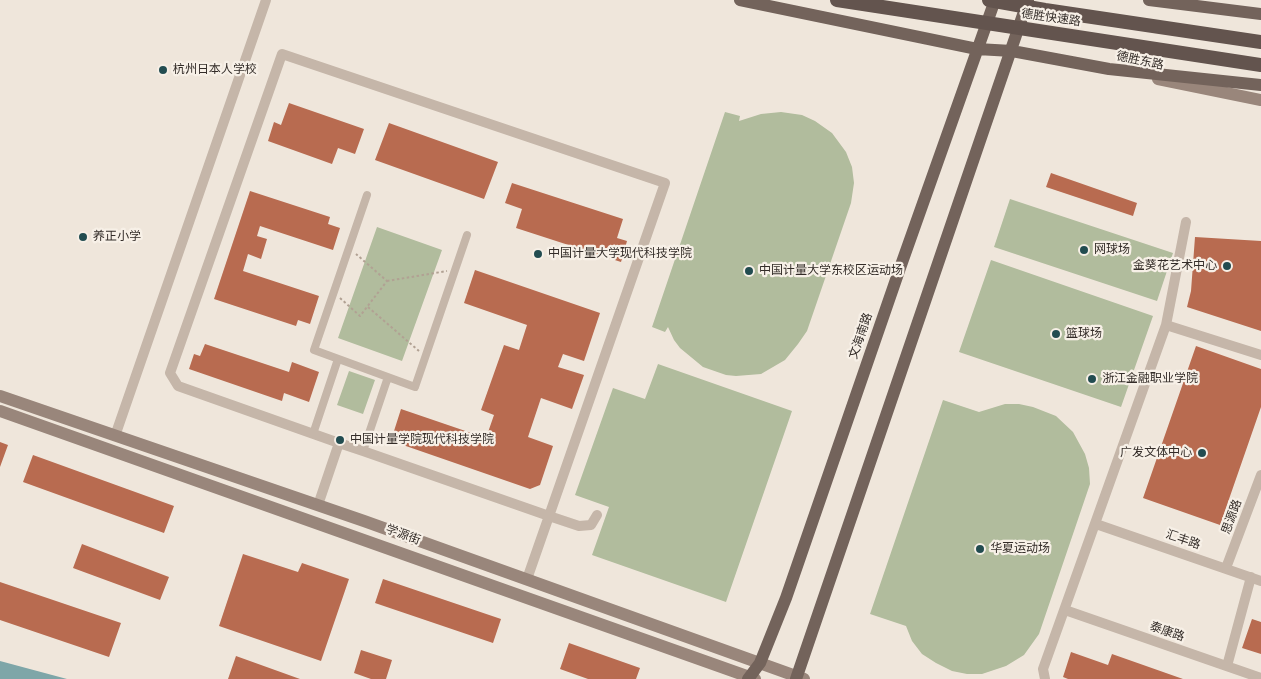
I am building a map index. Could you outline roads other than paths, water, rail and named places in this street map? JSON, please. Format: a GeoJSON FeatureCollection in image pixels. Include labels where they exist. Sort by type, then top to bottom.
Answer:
{"type":"FeatureCollection","features":[{"type":"Feature","properties":{"kind":"highway","name":"德胜快速路"},"geometry":{"type":"LineString","coordinates":[[837,0],[1261,65]]}},
{"type":"Feature","properties":{"kind":"highway","name":"德胜快速路"},"geometry":{"type":"LineString","coordinates":[[989,0],[1261,42]]}},
{"type":"Feature","properties":{"kind":"main road"},"geometry":{"type":"LineString","coordinates":[[740,0],[977,49]]}},
{"type":"Feature","properties":{"kind":"main road","name":"文海南路"},"geometry":{"type":"LineString","coordinates":[[750,678],[760,663],[786,598],[808,529],[995,0]]}},
{"type":"Feature","properties":{"kind":"main road"},"geometry":{"type":"LineString","coordinates":[[799,678],[1028,0]]}},
{"type":"Feature","properties":{"kind":"main road"},"geometry":{"type":"LineString","coordinates":[[1149,0],[1261,14]]}},
{"type":"Feature","properties":{"kind":"main road","name":"德胜东路"},"geometry":{"type":"LineString","coordinates":[[977,49],[1012,51],[1261,100]]}},
{"type":"Feature","properties":{"kind":"main road"},"geometry":{"type":"LineString","coordinates":[[1110,69],[1261,85]]}},
{"type":"Feature","properties":{"kind":"main road","name":"学源街"},"geometry":{"type":"LineString","coordinates":[[0,396],[318,505],[799,678]]}},
{"type":"Feature","properties":{"kind":"main road"},"geometry":{"type":"LineString","coordinates":[[0,411],[750,678]]}},
{"type":"Feature","properties":{"kind":"street"},"geometry":{"type":"LineString","coordinates":[[115,436],[266,0]]}},
{"type":"Feature","properties":{"kind":"street"},"geometry":{"type":"LineString","coordinates":[[527,579],[549,516],[665,184],[282,54],[170,373],[178,386],[313,434],[549,516],[579,526],[591,525],[597,515]]}},
{"type":"Feature","properties":{"kind":"street"},"geometry":{"type":"LineString","coordinates":[[367,195],[314,350],[415,387],[467,235]]}},
{"type":"Feature","properties":{"kind":"street"},"geometry":{"type":"LineString","coordinates":[[1045,679],[1043,669],[1166,325],[1186,222]]}},
{"type":"Feature","properties":{"kind":"street"},"geometry":{"type":"LineString","coordinates":[[1166,325],[1261,355]]}},
{"type":"Feature","properties":{"kind":"street"},"geometry":{"type":"LineString","coordinates":[[313,434],[338,359]]}},
{"type":"Feature","properties":{"kind":"street"},"geometry":{"type":"LineString","coordinates":[[363,451],[388,377]]}},
{"type":"Feature","properties":{"kind":"street"},"geometry":{"type":"LineString","coordinates":[[318,505],[339,443]]}},
{"type":"Feature","properties":{"kind":"street","name":"思源路"},"geometry":{"type":"LineString","coordinates":[[1226,568],[1261,475]]}},
{"type":"Feature","properties":{"kind":"street","name":"汇丰路"},"geometry":{"type":"LineString","coordinates":[[1096,524],[1256,579]]}},
{"type":"Feature","properties":{"kind":"street"},"geometry":{"type":"LineString","coordinates":[[1227,666],[1256,579]]}},
{"type":"Feature","properties":{"kind":"street","name":"泰康路"},"geometry":{"type":"LineString","coordinates":[[1065,610],[1227,666],[1250,677],[1261,678]]}},
{"type":"Feature","properties":{"kind":"water"},"geometry":{"type":"Polygon","coordinates":[[[0,661],[67,679],[0,679],[0,661]]]}},
{"type":"Feature","properties":{"kind":"place","name":"杭州日本人学校"},"geometry":{"type":"Point","coordinates":[163,70]}},
{"type":"Feature","properties":{"kind":"place","name":"养正小学"},"geometry":{"type":"Point","coordinates":[83,237]}},
{"type":"Feature","properties":{"kind":"place","name":"网球场"},"geometry":{"type":"Point","coordinates":[1084,250]}},
{"type":"Feature","properties":{"kind":"place","name":"中国计量大学现代科技学院"},"geometry":{"type":"Point","coordinates":[538,254]}},
{"type":"Feature","properties":{"kind":"place","name":"金葵花艺术中心"},"geometry":{"type":"Point","coordinates":[1227,266]}},
{"type":"Feature","properties":{"kind":"place","name":"中国计量大学东校区运动场"},"geometry":{"type":"Point","coordinates":[749,271]}},
{"type":"Feature","properties":{"kind":"place","name":"篮球场"},"geometry":{"type":"Point","coordinates":[1056,334]}},
{"type":"Feature","properties":{"kind":"place","name":"浙江金融职业学院"},"geometry":{"type":"Point","coordinates":[1092,379]}},
{"type":"Feature","properties":{"kind":"place","name":"中国计量学院现代科技学院"},"geometry":{"type":"Point","coordinates":[340,440]}},
{"type":"Feature","properties":{"kind":"place","name":"广发文体中心"},"geometry":{"type":"Point","coordinates":[1202,453]}},
{"type":"Feature","properties":{"kind":"place","name":"华夏运动场"},"geometry":{"type":"Point","coordinates":[980,549]}}]}
